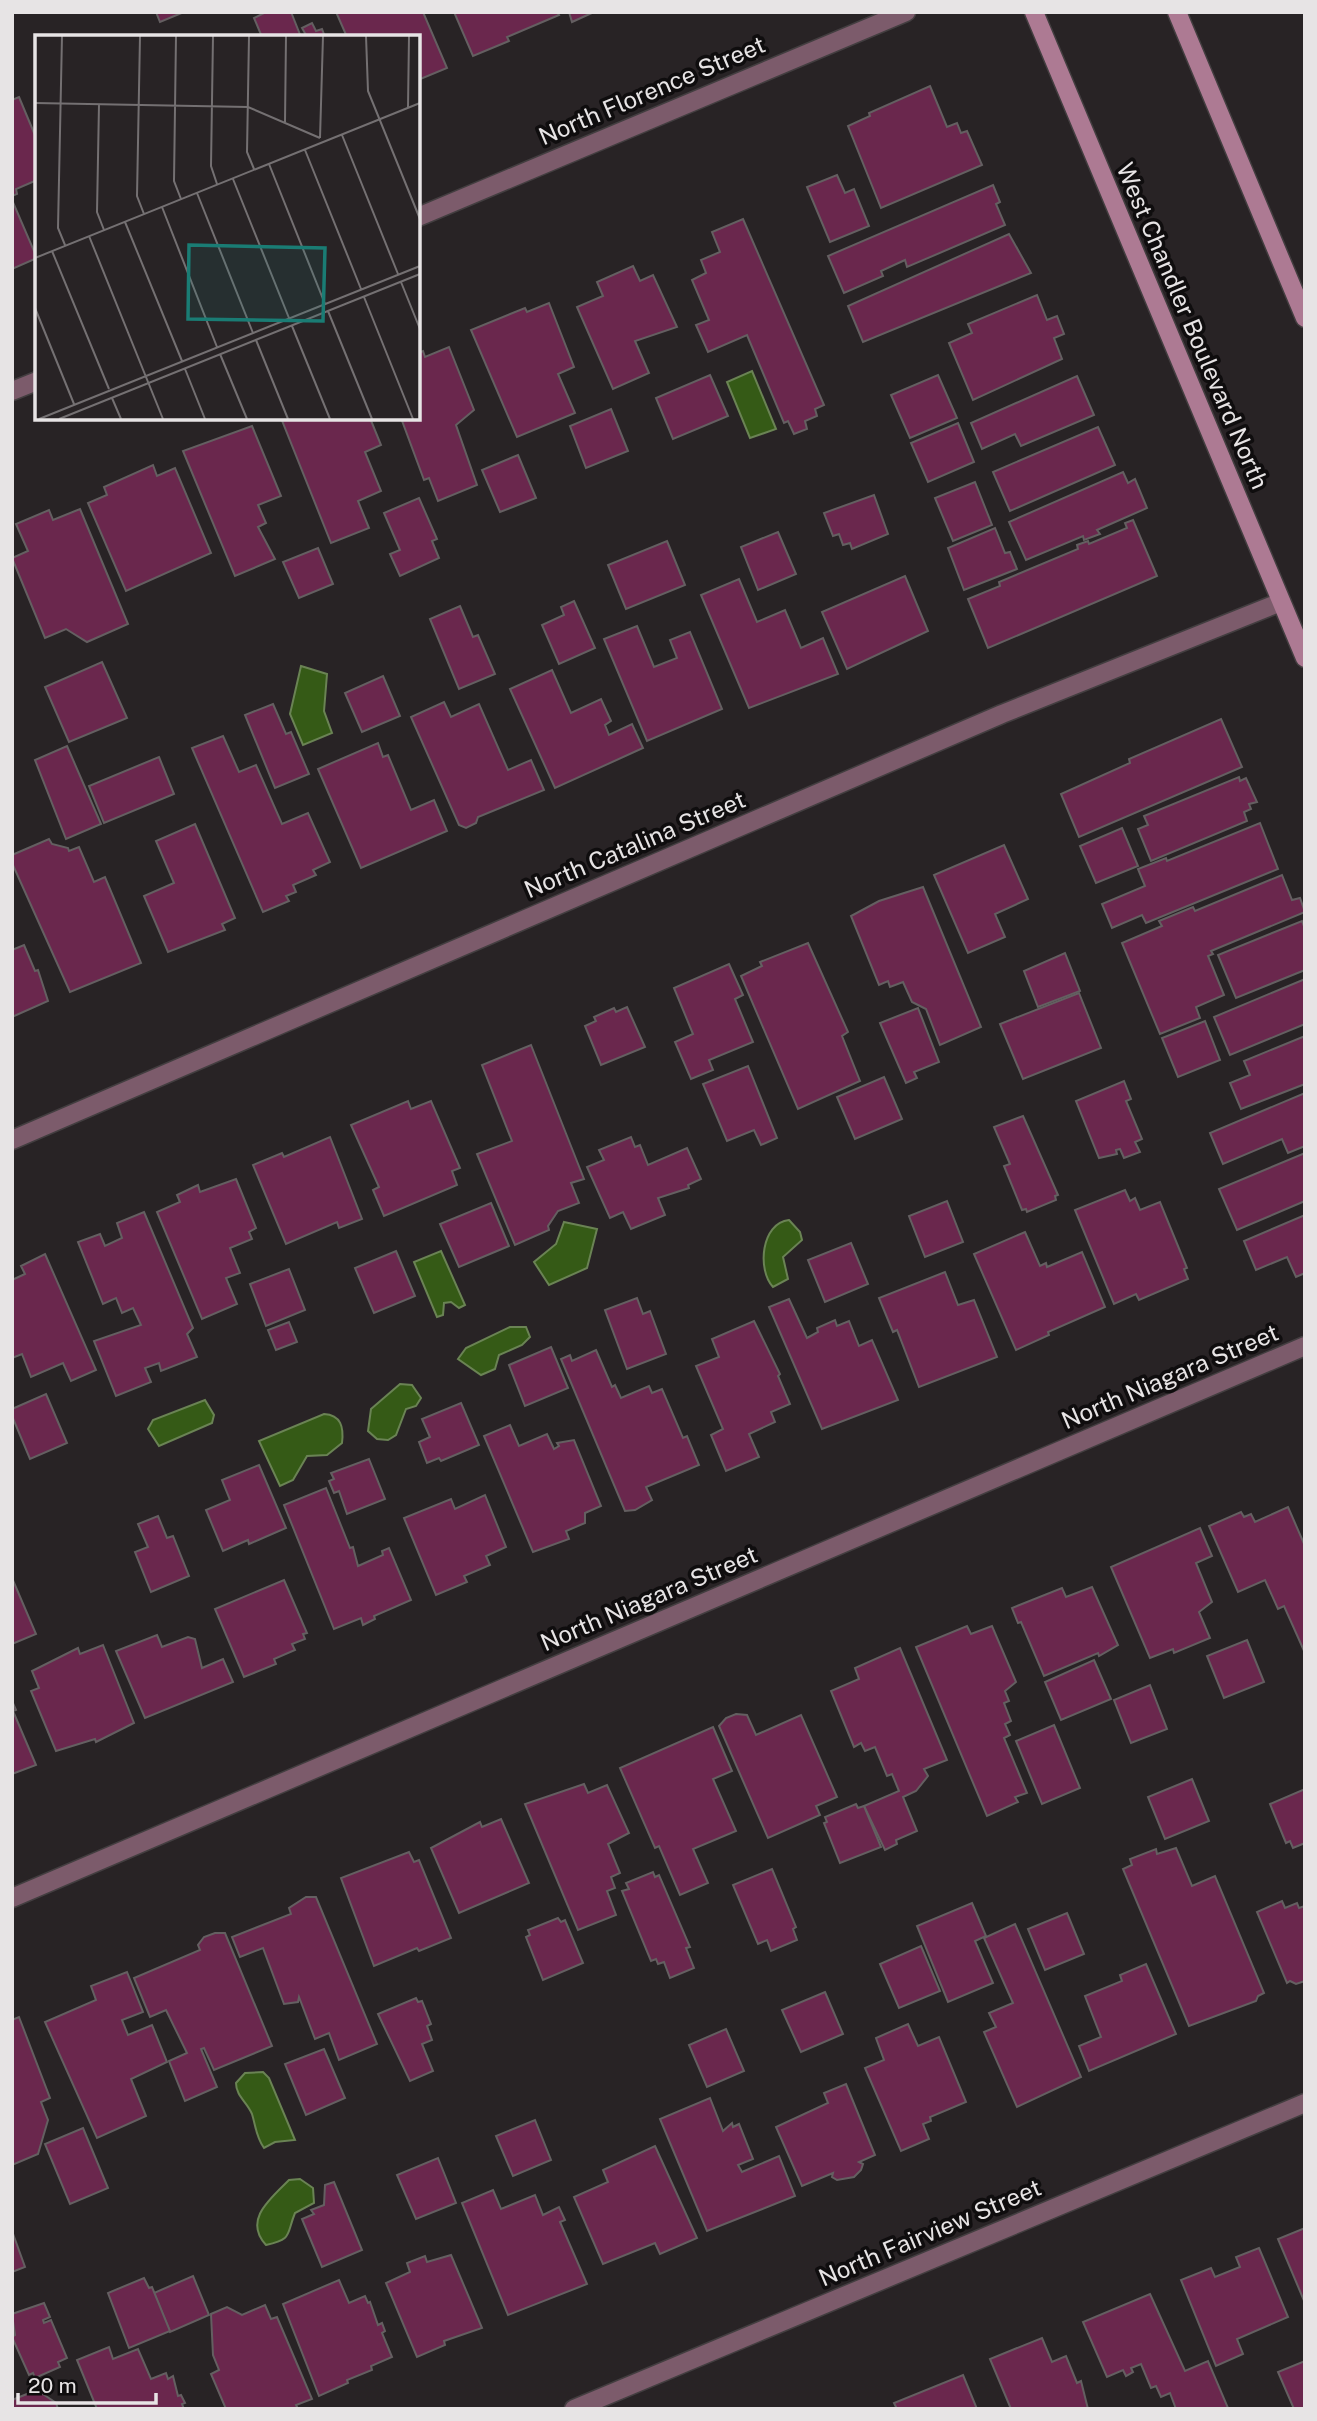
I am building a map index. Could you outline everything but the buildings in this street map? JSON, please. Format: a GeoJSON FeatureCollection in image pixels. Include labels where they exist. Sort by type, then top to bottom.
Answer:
{"type":"FeatureCollection","features":[{"type":"Feature","properties":{"kind":"main road","name":"West Chandler Boulevard North"},"geometry":{"type":"LineString","coordinates":[[1034,12],[1305,658]]}},
{"type":"Feature","properties":{"kind":"main road"},"geometry":{"type":"LineString","coordinates":[[1177,12],[1305,318]]}},
{"type":"Feature","properties":{"kind":"street","name":"North Florence Street"},"geometry":{"type":"LineString","coordinates":[[420,217],[906,12]]}},
{"type":"Feature","properties":{"kind":"street"},"geometry":{"type":"LineString","coordinates":[[12,391],[35,382]]}},
{"type":"Feature","properties":{"kind":"street","name":"North Catalina Street"},"geometry":{"type":"LineString","coordinates":[[12,1140],[1002,714],[1281,602]]}},
{"type":"Feature","properties":{"kind":"street","name":"North Niagara Street"},"geometry":{"type":"LineString","coordinates":[[12,1898],[1305,1346]]}},
{"type":"Feature","properties":{"kind":"street","name":"North Fairview Street"},"geometry":{"type":"LineString","coordinates":[[574,2409],[1305,2103]]}},
{"type":"Feature","properties":{"kind":"shaded area"},"geometry":{"type":"Polygon","coordinates":[[[752,371],[776,429],[750,438],[727,382],[752,371]]]}},
{"type":"Feature","properties":{"kind":"shaded area"},"geometry":{"type":"Polygon","coordinates":[[[301,666],[327,674],[324,711],[332,733],[303,745],[290,714],[301,666]]]}},
{"type":"Feature","properties":{"kind":"shaded area"},"geometry":{"type":"Polygon","coordinates":[[[789,1220],[800,1232],[802,1240],[783,1257],[788,1279],[773,1287],[765,1270],[764,1248],[772,1229],[789,1220]]]}},
{"type":"Feature","properties":{"kind":"shaded area"},"geometry":{"type":"Polygon","coordinates":[[[564,1222],[597,1229],[587,1268],[549,1285],[534,1262],[556,1244],[564,1222]]]}},
{"type":"Feature","properties":{"kind":"shaded area"},"geometry":{"type":"Polygon","coordinates":[[[441,1251],[465,1305],[459,1308],[451,1302],[444,1303],[443,1315],[437,1317],[414,1262],[441,1251]]]}},
{"type":"Feature","properties":{"kind":"shaded area"},"geometry":{"type":"Polygon","coordinates":[[[510,1327],[526,1327],[530,1337],[522,1345],[499,1355],[495,1369],[481,1375],[458,1359],[466,1348],[510,1327]]]}},
{"type":"Feature","properties":{"kind":"shaded area"},"geometry":{"type":"Polygon","coordinates":[[[400,1384],[412,1385],[421,1398],[416,1406],[406,1409],[396,1435],[388,1440],[377,1439],[368,1431],[371,1409],[400,1384]]]}},
{"type":"Feature","properties":{"kind":"shaded area"},"geometry":{"type":"Polygon","coordinates":[[[205,1400],[214,1415],[212,1423],[159,1446],[148,1429],[153,1420],[205,1400]]]}},
{"type":"Feature","properties":{"kind":"shaded area"},"geometry":{"type":"Polygon","coordinates":[[[324,1414],[338,1419],[342,1443],[327,1455],[307,1456],[293,1480],[280,1486],[259,1441],[324,1414]]]}},
{"type":"Feature","properties":{"kind":"shaded area"},"geometry":{"type":"Polygon","coordinates":[[[263,2072],[269,2078],[295,2140],[275,2142],[264,2148],[252,2114],[238,2092],[236,2083],[245,2073],[263,2072]]]}},
{"type":"Feature","properties":{"kind":"shaded area"},"geometry":{"type":"Polygon","coordinates":[[[300,2179],[313,2188],[314,2203],[295,2213],[285,2238],[266,2245],[257,2227],[262,2210],[289,2180],[300,2179]]]}}]}
